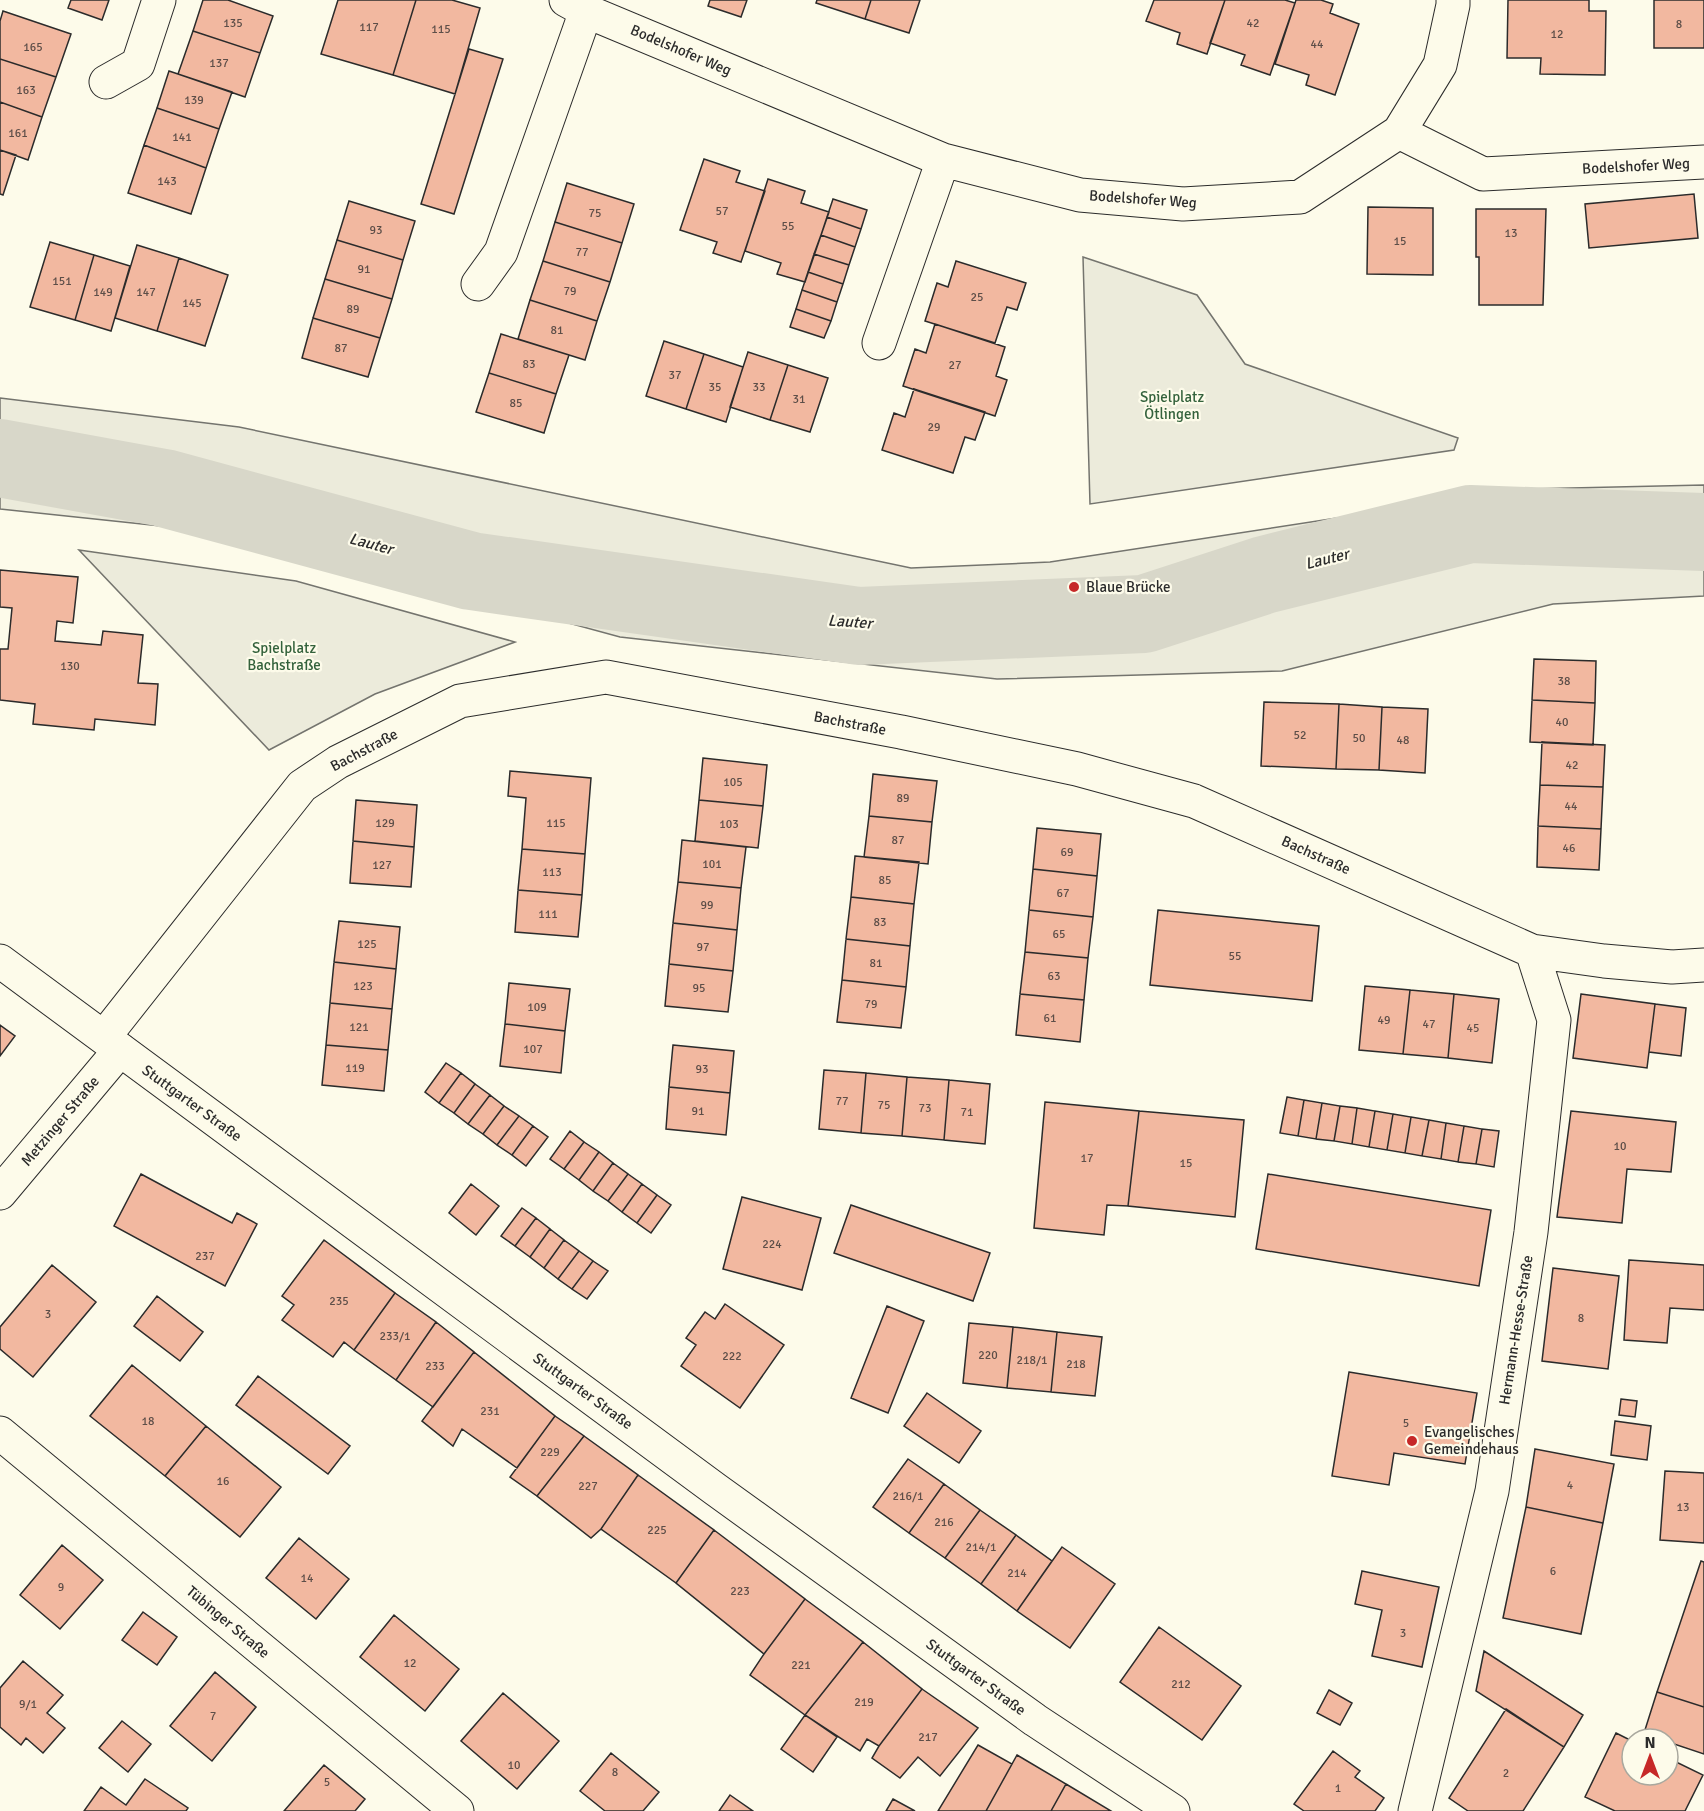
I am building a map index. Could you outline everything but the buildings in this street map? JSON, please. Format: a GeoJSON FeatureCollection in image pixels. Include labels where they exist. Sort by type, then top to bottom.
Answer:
{"type":"FeatureCollection","features":[{"type":"Feature","properties":{"kind":"street"},"geometry":{"type":"LineString","coordinates":[[106,82],[138,64],[159,0]]}},
{"type":"Feature","properties":{"kind":"street","name":"Bodelshofer Weg"},"geometry":{"type":"LineString","coordinates":[[478,284],[501,252],[576,5],[943,160],[1080,195],[1183,204],[1300,197],[1399,132],[1440,65],[1453,0]]}},
{"type":"Feature","properties":{"kind":"street","name":"Bodelshofer Weg"},"geometry":{"type":"LineString","coordinates":[[1399,132],[1483,174],[1704,162]]}},
{"type":"Feature","properties":{"kind":"street"},"geometry":{"type":"LineString","coordinates":[[879,344],[943,160]]}},
{"type":"Feature","properties":{"kind":"street","name":"Bachstraße"},"geometry":{"type":"LineString","coordinates":[[112,1043],[302,786],[338,762],[460,701],[606,677],[901,732],[1054,764],[1194,801],[1532,951],[1661,966],[1704,965]]}},
{"type":"Feature","properties":{"kind":"street","name":"Hermann-Hesse-Straße"},"geometry":{"type":"LineString","coordinates":[[1414,1811],[1492,1491],[1531,1232],[1554,1020],[1532,951]]}},
{"type":"Feature","properties":{"kind":"street","name":"Stuttgarter Straße"},"geometry":{"type":"LineString","coordinates":[[0,961],[715,1489],[1005,1699],[1173,1811]]}},
{"type":"Feature","properties":{"kind":"street","name":"Metzinger Straße"},"geometry":{"type":"LineString","coordinates":[[0,1193],[112,1043]]}},
{"type":"Feature","properties":{"kind":"street","name":"Tübinger Straße"},"geometry":{"type":"LineString","coordinates":[[0,1433],[457,1811]]}},
{"type":"Feature","properties":{"kind":"green space","name":"Spielplatz Ötlingen"},"geometry":{"type":"Polygon","coordinates":[[[1083,257],[1197,295],[1245,364],[1458,438],[1454,450],[1090,504],[1083,257]]]}},
{"type":"Feature","properties":{"kind":"green space"},"geometry":{"type":"Polygon","coordinates":[[[0,398],[239,427],[911,568],[1050,562],[1526,489],[1704,485],[1704,596],[1553,604],[1282,671],[997,679],[620,637],[246,535],[0,509],[0,398]]]}},
{"type":"Feature","properties":{"kind":"green space","name":"Spielplatz Bachstraße"},"geometry":{"type":"Polygon","coordinates":[[[79,550],[296,581],[515,642],[375,694],[269,750],[79,550]]]}},
{"type":"Feature","properties":{"kind":"waterway","name":"Lauter"},"geometry":{"type":"LineString","coordinates":[[0,458],[164,488],[471,571],[859,626],[1144,614],[1264,575],[1470,524],[1704,532]]}},
{"type":"Feature","properties":{"kind":"place","name":"Blaue Brücke"},"geometry":{"type":"Point","coordinates":[1074,587]}},
{"type":"Feature","properties":{"kind":"place","name":"Evangelisches Gemeindehaus"},"geometry":{"type":"Point","coordinates":[1412,1441]}}]}
